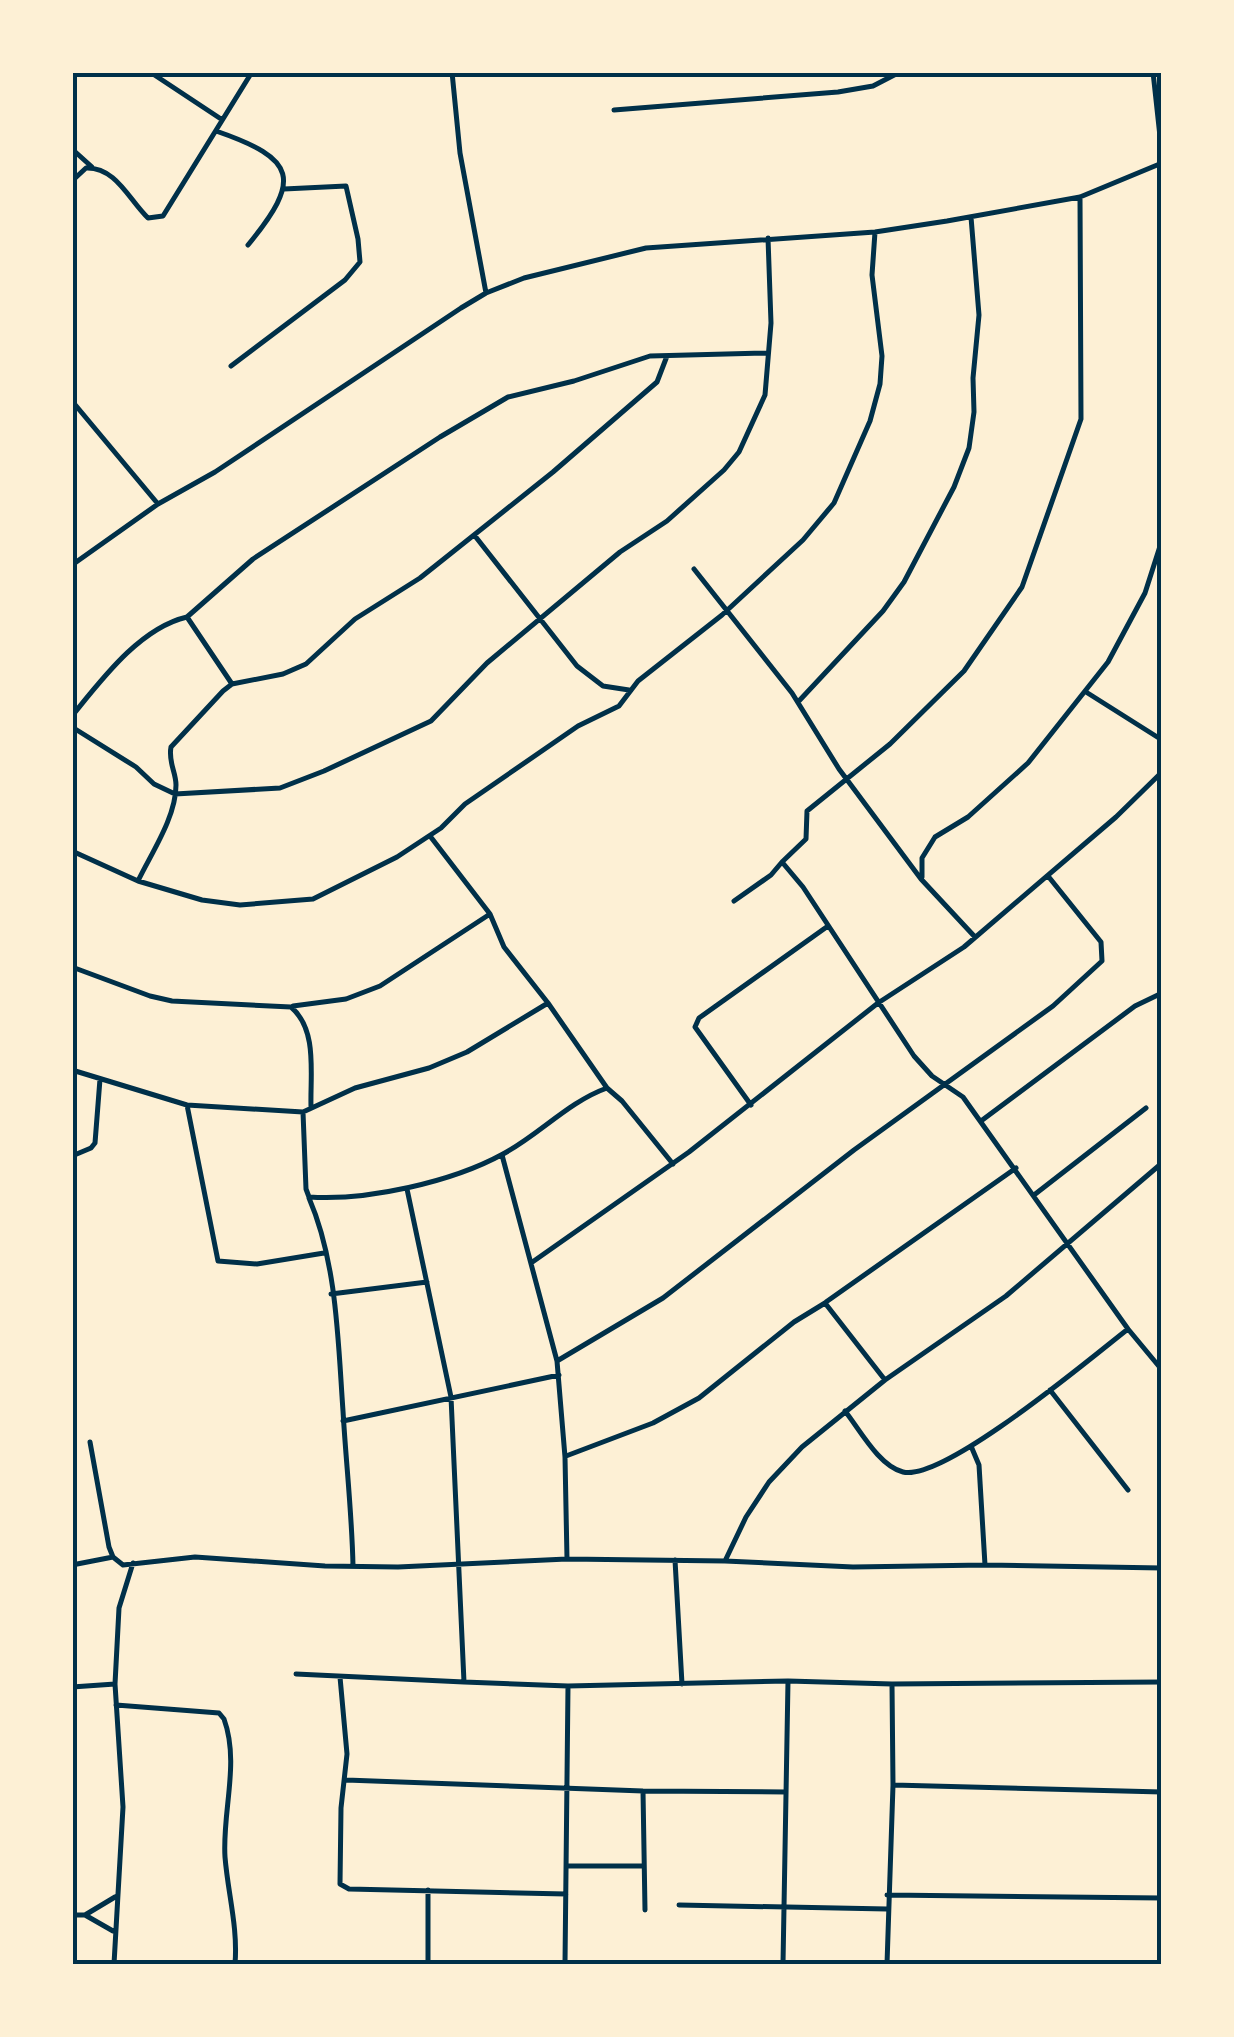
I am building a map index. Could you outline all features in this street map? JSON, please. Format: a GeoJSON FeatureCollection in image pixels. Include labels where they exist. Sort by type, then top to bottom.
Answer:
{"type":"FeatureCollection","features":[{"type":"Feature","properties":{"kind":"street"},"geometry":{"type":"LineString","coordinates":[[150,72],[220,118]]}},
{"type":"Feature","properties":{"kind":"street"},"geometry":{"type":"LineString","coordinates":[[72,149],[121,185],[148,218],[158,218],[168,212],[220,118],[252,72]]}},
{"type":"Feature","properties":{"kind":"street"},"geometry":{"type":"LineString","coordinates":[[452,72],[460,153],[486,293]]}},
{"type":"Feature","properties":{"kind":"street"},"geometry":{"type":"LineString","coordinates":[[614,110],[838,92],[873,86],[900,72]]}},
{"type":"Feature","properties":{"kind":"street"},"geometry":{"type":"LineString","coordinates":[[1153,72],[1162,155]]}},
{"type":"Feature","properties":{"kind":"street"},"geometry":{"type":"LineString","coordinates":[[216,131],[270,154],[282,172],[284,189],[270,218],[248,245]]}},
{"type":"Feature","properties":{"kind":"street"},"geometry":{"type":"LineString","coordinates":[[72,565],[158,504],[215,472],[486,293],[524,278],[646,248],[875,232],[971,216],[1080,196],[1162,163]]}},
{"type":"Feature","properties":{"kind":"street"},"geometry":{"type":"LineString","coordinates":[[72,182],[81,171],[92,167]]}},
{"type":"Feature","properties":{"kind":"street"},"geometry":{"type":"LineString","coordinates":[[231,366],[345,280],[360,262],[346,186],[284,189]]}},
{"type":"Feature","properties":{"kind":"street"},"geometry":{"type":"LineString","coordinates":[[734,901],[771,876],[806,839],[807,812],[890,744],[964,671],[1022,587],[1081,418],[1080,196]]}},
{"type":"Feature","properties":{"kind":"street"},"geometry":{"type":"LineString","coordinates":[[798,702],[884,611],[904,582],[954,487],[968,448],[974,412],[979,315],[971,216]]}},
{"type":"Feature","properties":{"kind":"street"},"geometry":{"type":"LineString","coordinates":[[72,851],[138,881],[202,900],[240,904],[312,899],[397,857],[430,836],[465,804],[578,726],[619,706],[630,690],[728,610],[804,540],[834,503],[870,421],[880,384],[882,356],[874,308],[875,232]]}},
{"type":"Feature","properties":{"kind":"street"},"geometry":{"type":"LineString","coordinates":[[72,727],[174,794],[280,788],[430,721],[469,679],[620,552],[667,521],[732,462],[765,395],[768,238]]}},
{"type":"Feature","properties":{"kind":"street"},"geometry":{"type":"LineString","coordinates":[[72,716],[139,644],[158,629],[188,617],[253,559],[440,437],[508,398],[574,381],[630,360],[768,352]]}},
{"type":"Feature","properties":{"kind":"street"},"geometry":{"type":"LineString","coordinates":[[138,881],[168,819],[176,782],[170,768],[171,747],[232,684],[283,674],[306,664],[356,619],[475,536],[657,382],[667,356]]}},
{"type":"Feature","properties":{"kind":"street"},"geometry":{"type":"LineString","coordinates":[[72,400],[158,504]]}},
{"type":"Feature","properties":{"kind":"street"},"geometry":{"type":"LineString","coordinates":[[475,536],[588,677],[603,686],[630,690]]}},
{"type":"Feature","properties":{"kind":"street"},"geometry":{"type":"LineString","coordinates":[[922,879],[922,858],[934,837],[968,818],[1028,763],[1086,692],[1123,636],[1144,593],[1162,540]]}},
{"type":"Feature","properties":{"kind":"street"},"geometry":{"type":"LineString","coordinates":[[694,570],[798,702],[848,781],[922,879],[975,937]]}},
{"type":"Feature","properties":{"kind":"street"},"geometry":{"type":"LineString","coordinates":[[188,617],[232,684]]}},
{"type":"Feature","properties":{"kind":"street"},"geometry":{"type":"LineString","coordinates":[[1086,692],[1162,740]]}},
{"type":"Feature","properties":{"kind":"street"},"geometry":{"type":"LineString","coordinates":[[532,1263],[673,1164],[878,1003],[975,937],[1116,817],[1162,772]]}},
{"type":"Feature","properties":{"kind":"street"},"geometry":{"type":"LineString","coordinates":[[430,836],[490,914],[504,947],[607,1088],[622,1100],[673,1164]]}},
{"type":"Feature","properties":{"kind":"street"},"geometry":{"type":"LineString","coordinates":[[782,862],[922,1067],[963,1097],[1128,1329],[1162,1370]]}},
{"type":"Feature","properties":{"kind":"street"},"geometry":{"type":"LineString","coordinates":[[557,1361],[664,1298],[854,1150],[1054,1006],[1102,961],[1100,942],[1047,875]]}},
{"type":"Feature","properties":{"kind":"street"},"geometry":{"type":"LineString","coordinates":[[72,967],[172,1001],[291,1006],[346,999],[380,986],[490,914]]}},
{"type":"Feature","properties":{"kind":"street"},"geometry":{"type":"LineString","coordinates":[[751,1105],[695,1027],[699,1018],[828,926]]}},
{"type":"Feature","properties":{"kind":"street"},"geometry":{"type":"LineString","coordinates":[[981,1121],[1135,1006],[1162,993]]}},
{"type":"Feature","properties":{"kind":"street"},"geometry":{"type":"LineString","coordinates":[[72,1070],[187,1105],[302,1112],[356,1088],[429,1068],[467,1052],[548,1003]]}},
{"type":"Feature","properties":{"kind":"street"},"geometry":{"type":"LineString","coordinates":[[291,1006],[308,1028],[311,1109]]}},
{"type":"Feature","properties":{"kind":"street"},"geometry":{"type":"LineString","coordinates":[[72,1156],[95,1143],[100,1079]]}},
{"type":"Feature","properties":{"kind":"street"},"geometry":{"type":"LineString","coordinates":[[309,1197],[407,1190],[502,1155],[588,1094],[607,1088]]}},
{"type":"Feature","properties":{"kind":"street"},"geometry":{"type":"LineString","coordinates":[[187,1105],[218,1261],[257,1264],[324,1253]]}},
{"type":"Feature","properties":{"kind":"street"},"geometry":{"type":"LineString","coordinates":[[1034,1194],[1146,1108]]}},
{"type":"Feature","properties":{"kind":"street"},"geometry":{"type":"LineString","coordinates":[[302,1112],[306,1189],[317,1216],[332,1294],[354,1566]]}},
{"type":"Feature","properties":{"kind":"street"},"geometry":{"type":"LineString","coordinates":[[502,1155],[557,1361],[568,1559]]}},
{"type":"Feature","properties":{"kind":"street"},"geometry":{"type":"LineString","coordinates":[[725,1561],[746,1517],[769,1482],[802,1447],[885,1380],[1006,1296],[1162,1163]]}},
{"type":"Feature","properties":{"kind":"street"},"geometry":{"type":"LineString","coordinates":[[565,1456],[654,1423],[699,1398],[794,1322],[1016,1168]]}},
{"type":"Feature","properties":{"kind":"street"},"geometry":{"type":"LineString","coordinates":[[407,1190],[450,1397],[464,1682]]}},
{"type":"Feature","properties":{"kind":"street"},"geometry":{"type":"LineString","coordinates":[[332,1294],[427,1282]]}},
{"type":"Feature","properties":{"kind":"street"},"geometry":{"type":"LineString","coordinates":[[825,1302],[885,1380]]}},
{"type":"Feature","properties":{"kind":"street"},"geometry":{"type":"LineString","coordinates":[[845,1412],[882,1457],[905,1473],[918,1471],[971,1446],[1128,1329]]}},
{"type":"Feature","properties":{"kind":"street"},"geometry":{"type":"LineString","coordinates":[[343,1421],[559,1376]]}},
{"type":"Feature","properties":{"kind":"street"},"geometry":{"type":"LineString","coordinates":[[1050,1390],[1128,1490]]}},
{"type":"Feature","properties":{"kind":"street"},"geometry":{"type":"LineString","coordinates":[[90,1442],[114,1557],[123,1565],[195,1557],[354,1566],[568,1559],[853,1568],[984,1564],[1162,1568]]}},
{"type":"Feature","properties":{"kind":"street"},"geometry":{"type":"LineString","coordinates":[[971,1446],[979,1465],[984,1564]]}},
{"type":"Feature","properties":{"kind":"street"},"geometry":{"type":"LineString","coordinates":[[72,1565],[114,1557]]}},
{"type":"Feature","properties":{"kind":"street"},"geometry":{"type":"LineString","coordinates":[[675,1560],[682,1684]]}},
{"type":"Feature","properties":{"kind":"street"},"geometry":{"type":"LineString","coordinates":[[114,1964],[123,1807],[114,1684],[119,1608],[133,1563]]}},
{"type":"Feature","properties":{"kind":"street"},"geometry":{"type":"LineString","coordinates":[[296,1674],[568,1686],[788,1681],[1162,1682]]}},
{"type":"Feature","properties":{"kind":"street"},"geometry":{"type":"LineString","coordinates":[[340,1677],[346,1780],[340,1828],[340,1884],[349,1889],[566,1894]]}},
{"type":"Feature","properties":{"kind":"street"},"geometry":{"type":"LineString","coordinates":[[784,1964],[788,1681]]}},
{"type":"Feature","properties":{"kind":"street"},"geometry":{"type":"LineString","coordinates":[[72,1688],[114,1684]]}},
{"type":"Feature","properties":{"kind":"street"},"geometry":{"type":"LineString","coordinates":[[887,1964],[892,1684]]}},
{"type":"Feature","properties":{"kind":"street"},"geometry":{"type":"LineString","coordinates":[[565,1964],[568,1686]]}},
{"type":"Feature","properties":{"kind":"street"},"geometry":{"type":"LineString","coordinates":[[116,1705],[204,1711],[218,1713],[224,1719],[230,1789],[225,1855],[238,1936],[235,1964]]}},
{"type":"Feature","properties":{"kind":"street"},"geometry":{"type":"LineString","coordinates":[[346,1780],[786,1792]]}},
{"type":"Feature","properties":{"kind":"street"},"geometry":{"type":"LineString","coordinates":[[893,1784],[1162,1792]]}},
{"type":"Feature","properties":{"kind":"street"},"geometry":{"type":"LineString","coordinates":[[643,1791],[645,1910]]}},
{"type":"Feature","properties":{"kind":"street"},"geometry":{"type":"LineString","coordinates":[[566,1866],[644,1866]]}},
{"type":"Feature","properties":{"kind":"street"},"geometry":{"type":"LineString","coordinates":[[428,1890],[428,1964]]}},
{"type":"Feature","properties":{"kind":"street"},"geometry":{"type":"LineString","coordinates":[[888,1895],[1162,1898]]}},
{"type":"Feature","properties":{"kind":"street"},"geometry":{"type":"LineString","coordinates":[[85,1915],[115,1897]]}},
{"type":"Feature","properties":{"kind":"street"},"geometry":{"type":"LineString","coordinates":[[678,1905],[887,1910]]}},
{"type":"Feature","properties":{"kind":"street"},"geometry":{"type":"LineString","coordinates":[[72,1915],[85,1915],[114,1932]]}}]}
